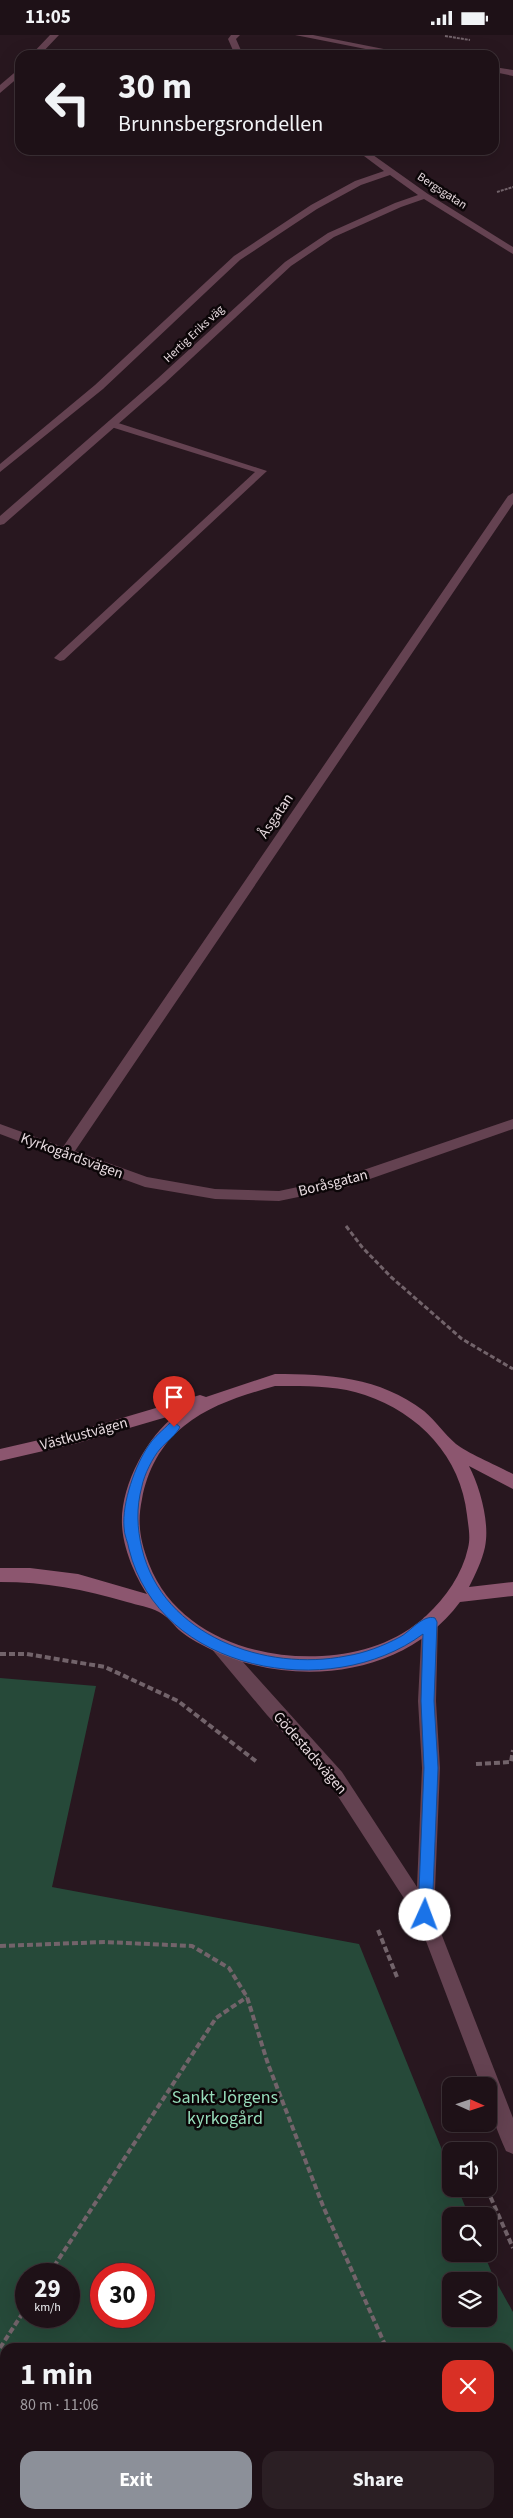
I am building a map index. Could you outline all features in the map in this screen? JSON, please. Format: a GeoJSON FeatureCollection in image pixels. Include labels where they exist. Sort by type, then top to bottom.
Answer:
{"type":"FeatureCollection","features":[{"type":"Feature","properties":{"kind":"street"},"geometry":{"type":"LineString","coordinates":[[40,50],[55,35]]}},
{"type":"Feature","properties":{"kind":"street"},"geometry":{"type":"LineString","coordinates":[[236,35],[232,39],[236,50]]}},
{"type":"Feature","properties":{"kind":"street"},"geometry":{"type":"LineString","coordinates":[[299,35],[382,50]]}},
{"type":"Feature","properties":{"kind":"street"},"geometry":{"type":"LineString","coordinates":[[499,71],[513,73]]}},
{"type":"Feature","properties":{"kind":"street"},"geometry":{"type":"LineString","coordinates":[[0,90],[15,76]]}},
{"type":"Feature","properties":{"kind":"street","name":"Bergsgatan"},"geometry":{"type":"LineString","coordinates":[[367,155],[425,196],[513,251]]}},
{"type":"Feature","properties":{"kind":"street","name":"Hertig Eriks väg"},"geometry":{"type":"LineString","coordinates":[[0,469],[99,387],[237,258],[314,207],[358,183],[390,172]]}},
{"type":"Feature","properties":{"kind":"street","name":"Hertig Eriks väg"},"geometry":{"type":"LineString","coordinates":[[0,522],[112,424],[288,263],[331,235],[398,205],[425,196]]}},
{"type":"Feature","properties":{"kind":"street"},"geometry":{"type":"LineString","coordinates":[[60,658],[262,471],[112,424]]}},
{"type":"Feature","properties":{"kind":"street","name":"Åsgatan"},"geometry":{"type":"LineString","coordinates":[[65,1155],[513,496]]}},
{"type":"Feature","properties":{"kind":"street","name":"Boråsgatan"},"geometry":{"type":"LineString","coordinates":[[145,1182],[215,1194],[279,1196],[342,1183],[513,1124]]}},
{"type":"Feature","properties":{"kind":"street","name":"Kyrkogårdsvägen"},"geometry":{"type":"LineString","coordinates":[[0,1129],[65,1155],[145,1182]]}},
{"type":"Feature","properties":{"kind":"street"},"geometry":{"type":"LineString","coordinates":[[455,1450],[475,1497],[477,1548],[455,1596],[430,1622],[406,1640],[378,1653],[346,1662],[314,1666],[273,1663],[219,1647],[189,1628],[164,1606],[140,1569],[130,1527],[136,1485],[154,1447],[185,1416],[225,1393],[275,1380],[326,1380],[377,1392],[421,1416],[455,1450],[513,1482]]}},
{"type":"Feature","properties":{"kind":"street","name":"Västkustvägen"},"geometry":{"type":"LineString","coordinates":[[0,1455],[78,1437],[225,1393]]}},
{"type":"Feature","properties":{"kind":"street"},"geometry":{"type":"LineString","coordinates":[[0,1575],[30,1575],[78,1581],[164,1606]]}},
{"type":"Feature","properties":{"kind":"street"},"geometry":{"type":"LineString","coordinates":[[455,1596],[513,1589]]}},
{"type":"Feature","properties":{"kind":"street","name":"Gödestadsvägen"},"geometry":{"type":"LineString","coordinates":[[425,1915],[431,1768],[427,1701],[430,1622]]}},
{"type":"Feature","properties":{"kind":"street","name":"Gödestadsvägen"},"geometry":{"type":"LineString","coordinates":[[219,1647],[273,1710],[336,1778],[425,1915],[513,2145]]}},
{"type":"Feature","properties":{"kind":"path"},"geometry":{"type":"LineString","coordinates":[[318,1189],[362,1247],[391,1277],[462,1339],[513,1369]]}},
{"type":"Feature","properties":{"kind":"path"},"geometry":{"type":"LineString","coordinates":[[374,1920],[400,1983]]}},
{"type":"Feature","properties":{"kind":"path"},"geometry":{"type":"LineString","coordinates":[[0,1946],[105,1941],[192,1946],[229,1968],[247,1997],[268,2064],[323,2207],[384,2343]]}},
{"type":"Feature","properties":{"kind":"path"},"geometry":{"type":"LineString","coordinates":[[55,2263],[216,2018],[247,1997]]}},
{"type":"Feature","properties":{"kind":"path"},"geometry":{"type":"LineString","coordinates":[[491,2197],[513,2248]]}},
{"type":"Feature","properties":{"kind":"path"},"geometry":{"type":"LineString","coordinates":[[3,2343],[15,2325]]}},
{"type":"Feature","properties":{"kind":"green space","name":"Sankt Jörgens kyrkogård"},"geometry":{"type":"Polygon","coordinates":[[[0,1678],[96,1686],[52,1887],[359,1944],[442,2150],[442,2197],[461,2197],[465,2207],[442,2207],[442,2262],[487,2262],[492,2272],[442,2272],[442,2327],[497,2327],[497,2283],[513,2312],[513,2343],[0,2343],[0,1678]]]}},
{"type":"Feature","properties":{"kind":"route"},"geometry":{"type":"LineString","coordinates":[[174,1427],[154,1447],[136,1485],[130,1527],[140,1569],[164,1606],[189,1628],[219,1647],[249,1657],[282,1664],[314,1666],[346,1662],[378,1653],[406,1640],[430,1622],[427,1701],[431,1768],[425,1915]]}}]}
